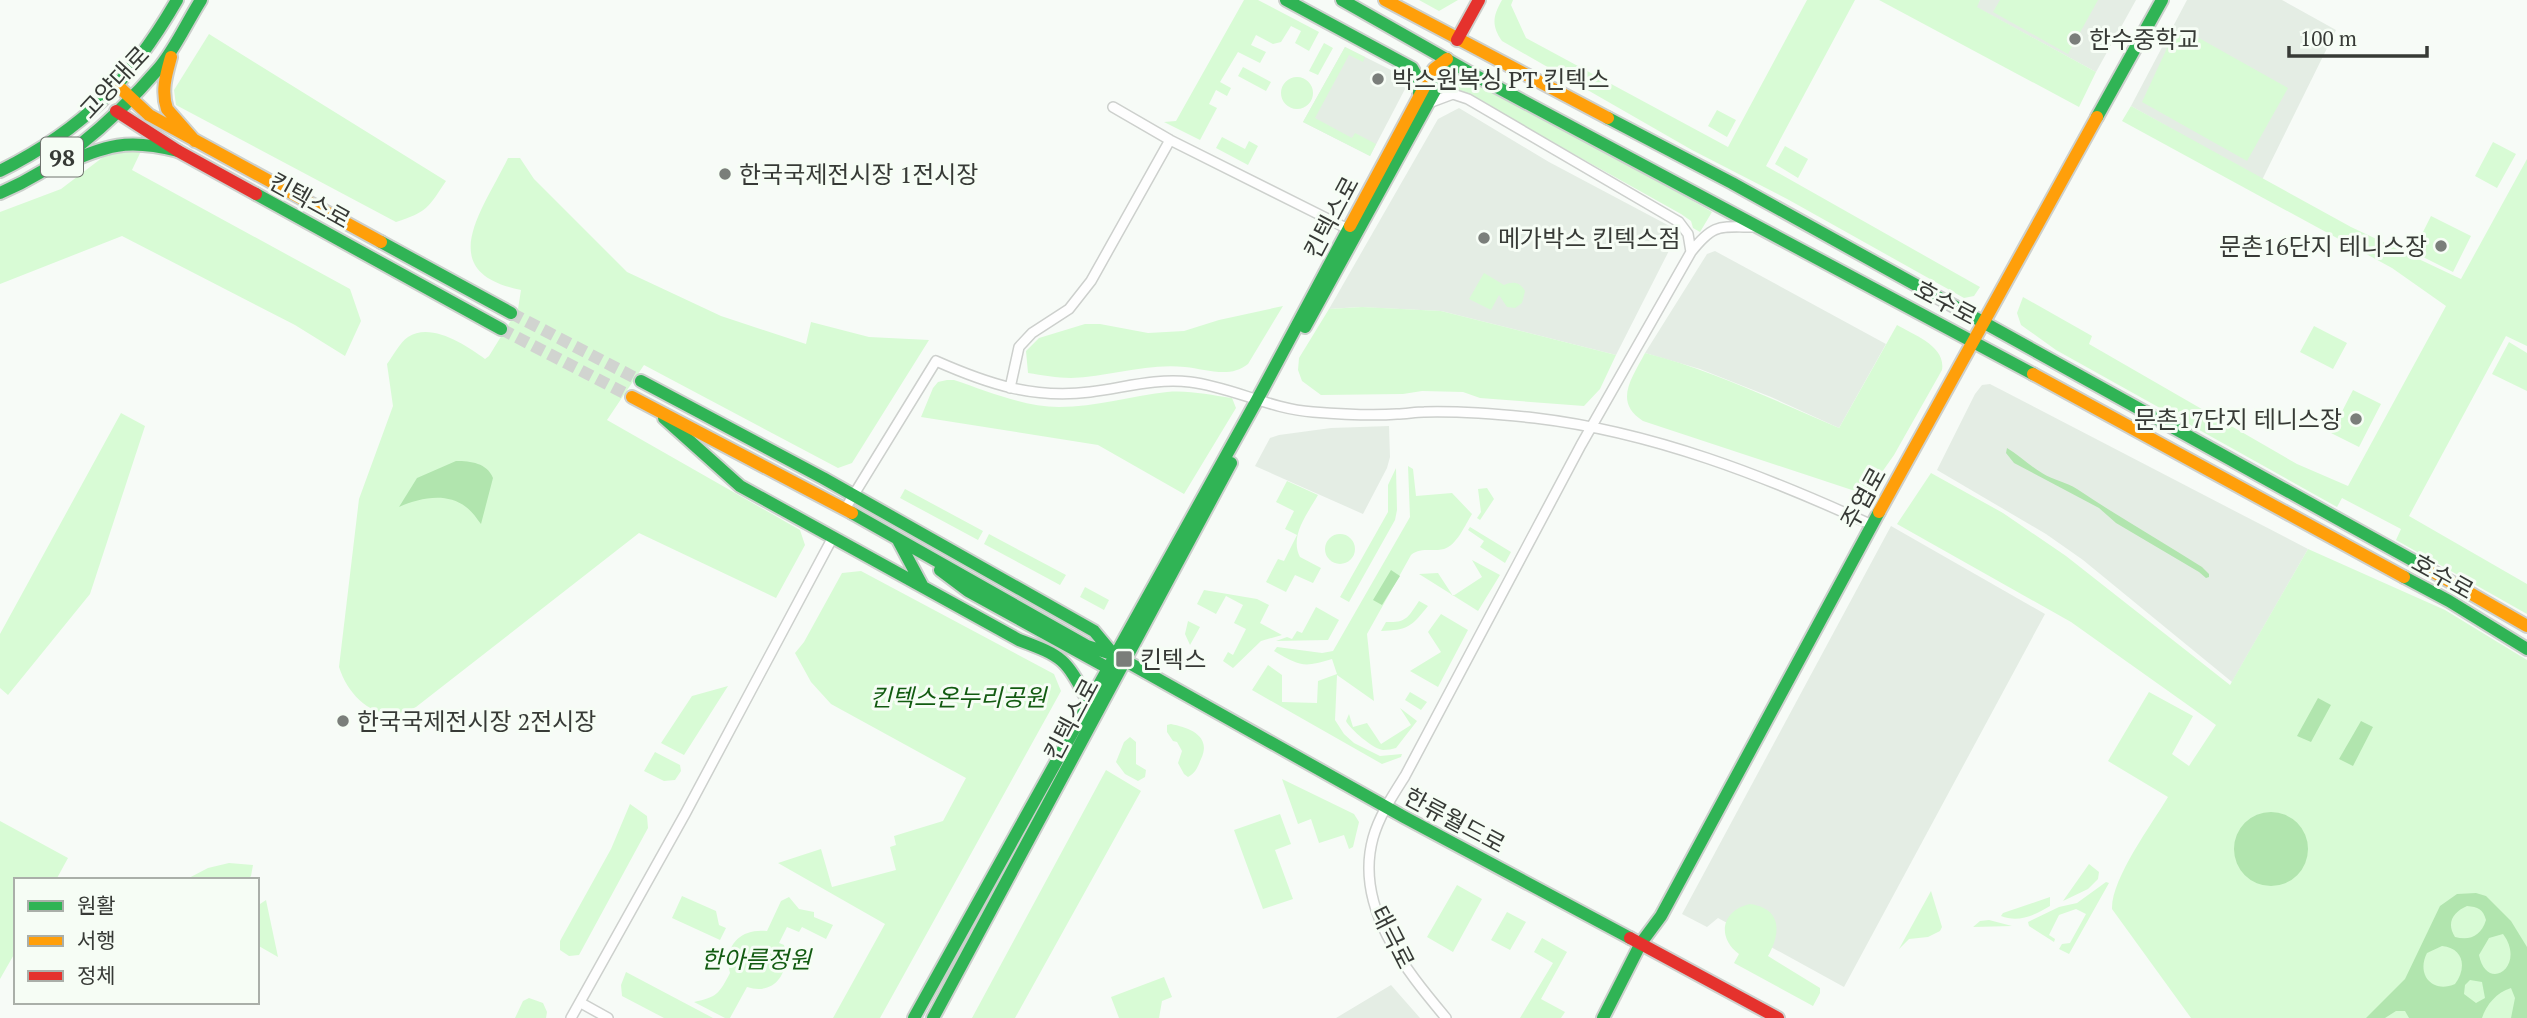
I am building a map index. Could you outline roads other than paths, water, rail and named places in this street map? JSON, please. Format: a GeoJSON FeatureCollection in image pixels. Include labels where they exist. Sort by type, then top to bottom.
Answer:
{"type":"FeatureCollection","features":[{"type":"Feature","properties":{"kind":"main road","name":"고양대로"},"geometry":{"type":"LineString","coordinates":[[0,171],[71,131],[103,101],[118,86],[157,35],[177,0]]}},
{"type":"Feature","properties":{"kind":"main road","name":"고양대로"},"geometry":{"type":"LineString","coordinates":[[0,193],[20,184],[87,141],[160,67],[201,0]]}},
{"type":"Feature","properties":{"kind":"main road"},"geometry":{"type":"LineString","coordinates":[[1286,0],[1412,68],[1420,82],[1423,100]]}},
{"type":"Feature","properties":{"kind":"main road","name":"호수로"},"geometry":{"type":"LineString","coordinates":[[1342,0],[2449,601],[2527,649]]}},
{"type":"Feature","properties":{"kind":"main road","name":"호수로"},"geometry":{"type":"LineString","coordinates":[[1385,0],[1732,183],[2360,530],[2527,626]]}},
{"type":"Feature","properties":{"kind":"main road","name":"킨텍스로"},"geometry":{"type":"LineString","coordinates":[[933,1018],[1120,658],[1423,100],[1434,69],[1447,59],[1479,0]]}},
{"type":"Feature","properties":{"kind":"main road","name":"주엽로"},"geometry":{"type":"LineString","coordinates":[[1604,1018],[1641,943],[1661,916],[1872,525],[2162,0]]}},
{"type":"Feature","properties":{"kind":"main road"},"geometry":{"type":"LineString","coordinates":[[175,45],[164,83],[165,104],[195,142]]}},
{"type":"Feature","properties":{"kind":"main road","name":"킨텍스로"},"geometry":{"type":"LineString","coordinates":[[118,86],[149,116],[512,313]]}},
{"type":"Feature","properties":{"kind":"main road","name":"킨텍스로"},"geometry":{"type":"LineString","coordinates":[[1261,401],[1348,229],[1423,100]]}},
{"type":"Feature","properties":{"kind":"main road","name":"킨텍스로"},"geometry":{"type":"LineString","coordinates":[[103,101],[178,151],[501,329]]}},
{"type":"Feature","properties":{"kind":"main road"},"geometry":{"type":"LineString","coordinates":[[20,184],[111,144],[152,144],[178,151]]}},
{"type":"Feature","properties":{"kind":"main road","name":"킨텍스로"},"geometry":{"type":"LineString","coordinates":[[641,381],[853,495],[1094,631],[1120,658]]}},
{"type":"Feature","properties":{"kind":"main road","name":"킨텍스로"},"geometry":{"type":"LineString","coordinates":[[632,397],[845,509],[1087,646],[1120,658]]}},
{"type":"Feature","properties":{"kind":"main road"},"geometry":{"type":"LineString","coordinates":[[651,405],[740,486],[1068,664],[1089,702]]}},
{"type":"Feature","properties":{"kind":"main road"},"geometry":{"type":"LineString","coordinates":[[897,539],[922,585]]}},
{"type":"Feature","properties":{"kind":"main road"},"geometry":{"type":"LineString","coordinates":[[897,539],[968,591],[1108,668]]}},
{"type":"Feature","properties":{"kind":"main road","name":"킨텍스로"},"geometry":{"type":"LineString","coordinates":[[914,1018],[1108,668],[1120,658]]}},
{"type":"Feature","properties":{"kind":"main road","name":"한류월드로"},"geometry":{"type":"LineString","coordinates":[[1120,658],[1778,1018]]}},
{"type":"Feature","properties":{"kind":"street"},"geometry":{"type":"LineString","coordinates":[[1423,100],[1453,94],[1468,99],[1679,222],[1688,234],[1691,252]]}},
{"type":"Feature","properties":{"kind":"street"},"geometry":{"type":"LineString","coordinates":[[1113,107],[1170,140],[1348,229]]}},
{"type":"Feature","properties":{"kind":"street"},"geometry":{"type":"LineString","coordinates":[[1010,388],[1019,347],[1032,333],[1069,309],[1091,281],[1170,140]]}},
{"type":"Feature","properties":{"kind":"street","name":"태극로"},"geometry":{"type":"LineString","coordinates":[[1446,1018],[1408,971],[1374,908],[1370,877],[1373,838],[1387,806],[1591,428],[1691,252],[1706,233],[1724,227],[1760,227]]}},
{"type":"Feature","properties":{"kind":"street"},"geometry":{"type":"LineString","coordinates":[[845,509],[936,361],[982,381],[1032,392],[1080,393],[1165,380],[1214,385],[1261,401],[1313,412],[1388,415],[1422,412],[1479,413],[1536,418],[1663,444],[1804,493],[1872,525]]}},
{"type":"Feature","properties":{"kind":"street"},"geometry":{"type":"LineString","coordinates":[[571,1018],[833,537]]}},
{"type":"Feature","properties":{"kind":"street"},"geometry":{"type":"LineString","coordinates":[[580,1003],[608,1018]]}},
{"type":"Feature","properties":{"kind":"tunnel"},"geometry":{"type":"LineString","coordinates":[[511,313],[641,381]]}},
{"type":"Feature","properties":{"kind":"tunnel"},"geometry":{"type":"LineString","coordinates":[[501,329],[632,397]]}},
{"type":"Feature","properties":{"kind":"place","name":"한수중학교"},"geometry":{"type":"Point","coordinates":[2075,39]}},
{"type":"Feature","properties":{"kind":"place","name":"박스원복싱 PT 킨텍스"},"geometry":{"type":"Point","coordinates":[1378,79]}},
{"type":"Feature","properties":{"kind":"place","name":"한국국제전시장 1전시장"},"geometry":{"type":"Point","coordinates":[725,174]}},
{"type":"Feature","properties":{"kind":"place","name":"메가박스 킨텍스점"},"geometry":{"type":"Point","coordinates":[1484,238]}},
{"type":"Feature","properties":{"kind":"place","name":"문촌16단지 테니스장"},"geometry":{"type":"Point","coordinates":[2441,246]}},
{"type":"Feature","properties":{"kind":"place","name":"문촌17단지 테니스장"},"geometry":{"type":"Point","coordinates":[2356,419]}},
{"type":"Feature","properties":{"kind":"place","name":"킨텍스"},"geometry":{"type":"Point","coordinates":[1124,659]}},
{"type":"Feature","properties":{"kind":"place","name":"한국국제전시장 2전시장"},"geometry":{"type":"Point","coordinates":[343,721]}},
{"type":"Feature","properties":{"kind":"park label","name":"킨텍스온누리공원"},"geometry":{"type":"Point","coordinates":[958,697]}},
{"type":"Feature","properties":{"kind":"park label","name":"한아름정원"},"geometry":{"type":"Point","coordinates":[756,959]}}]}
